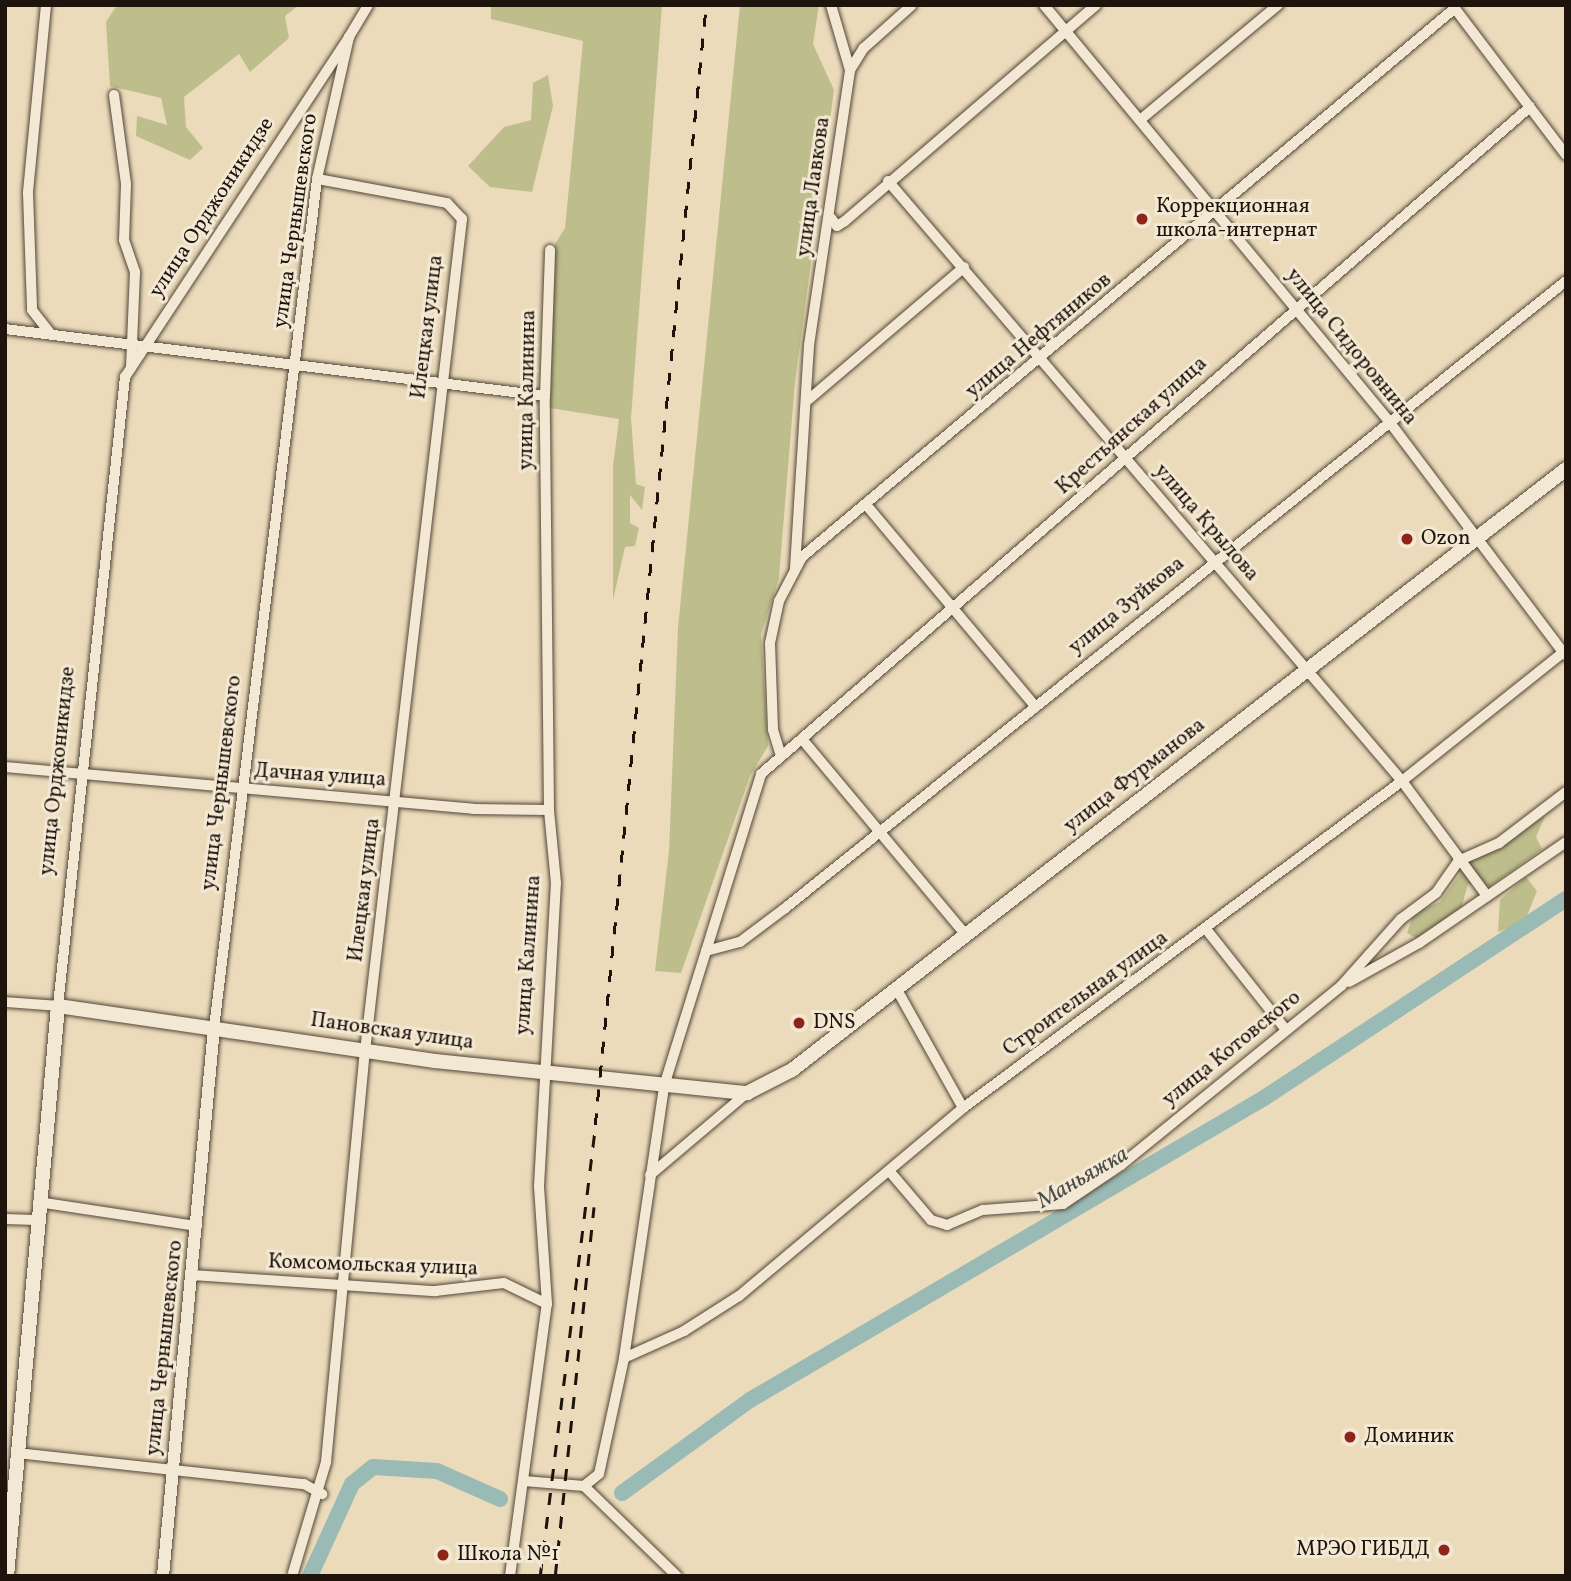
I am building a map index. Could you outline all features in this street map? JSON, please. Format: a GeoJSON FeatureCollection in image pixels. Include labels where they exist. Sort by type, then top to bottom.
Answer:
{"type":"FeatureCollection","features":[{"type":"Feature","properties":{"kind":"main road","name":"улица Фурманова"},"geometry":{"type":"LineString","coordinates":[[721,1095],[747,1093],[792,1070],[1566,469]]}},
{"type":"Feature","properties":{"kind":"main road","name":"Пановская улица"},"geometry":{"type":"LineString","coordinates":[[58,1006],[365,1051],[721,1095]]}},
{"type":"Feature","properties":{"kind":"main road","name":"улица Орджоникидзе"},"geometry":{"type":"LineString","coordinates":[[6,1576],[36,1220],[58,1006]]}},
{"type":"Feature","properties":{"kind":"street"},"geometry":{"type":"LineString","coordinates":[[46,5],[28,193],[32,310],[50,333]]}},
{"type":"Feature","properties":{"kind":"street","name":"улица Чернышевского"},"geometry":{"type":"LineString","coordinates":[[163,1576],[214,1028],[317,179],[349,37],[368,5]]}},
{"type":"Feature","properties":{"kind":"street"},"geometry":{"type":"LineString","coordinates":[[831,5],[850,71]]}},
{"type":"Feature","properties":{"kind":"street","name":"улица Лавкова"},"geometry":{"type":"LineString","coordinates":[[795,575],[810,345],[831,218],[850,71],[864,48],[912,5]]}},
{"type":"Feature","properties":{"kind":"street","name":"улица Сидоровнина"},"geometry":{"type":"LineString","coordinates":[[1044,5],[1140,120],[1212,213],[1388,420],[1473,540],[1565,652]]}},
{"type":"Feature","properties":{"kind":"street"},"geometry":{"type":"LineString","coordinates":[[831,218],[837,226],[845,221],[888,181],[1096,5]]}},
{"type":"Feature","properties":{"kind":"street"},"geometry":{"type":"LineString","coordinates":[[1140,120],[1278,5]]}},
{"type":"Feature","properties":{"kind":"street"},"geometry":{"type":"LineString","coordinates":[[1454,7],[1566,155]]}},
{"type":"Feature","properties":{"kind":"street","name":"улица Нефтяников"},"geometry":{"type":"LineString","coordinates":[[781,756],[773,729],[770,643],[779,601],[795,575],[802,557],[868,507],[1454,7]]}},
{"type":"Feature","properties":{"kind":"street","name":"улица Орджоникидзе"},"geometry":{"type":"LineString","coordinates":[[58,1006],[77,776],[118,404],[131,369],[349,37]]}},
{"type":"Feature","properties":{"kind":"street"},"geometry":{"type":"LineString","coordinates":[[114,95],[126,184],[124,240],[135,272],[131,369]]}},
{"type":"Feature","properties":{"kind":"street","name":"Крестьянская улица"},"geometry":{"type":"LineString","coordinates":[[706,951],[761,774],[1125,459],[1293,309],[1530,107]]}},
{"type":"Feature","properties":{"kind":"street","name":"Илецкая улица"},"geometry":{"type":"LineString","coordinates":[[293,1573],[322,1494],[365,1051],[395,800],[458,209],[317,179]]}},
{"type":"Feature","properties":{"kind":"street","name":"улица Крылова"},"geometry":{"type":"LineString","coordinates":[[888,181],[964,267],[1039,362],[1402,780],[1458,861],[1487,896]]}},
{"type":"Feature","properties":{"kind":"street","name":"улица Калинина"},"geometry":{"type":"LineString","coordinates":[[510,1576],[547,1304],[539,1186],[541,1071],[556,883],[549,810],[545,396],[550,250]]}},
{"type":"Feature","properties":{"kind":"street"},"geometry":{"type":"LineString","coordinates":[[808,400],[964,267]]}},
{"type":"Feature","properties":{"kind":"street","name":"улица Зуйкова"},"geometry":{"type":"LineString","coordinates":[[706,951],[740,942],[1388,420],[1566,281]]}},
{"type":"Feature","properties":{"kind":"street"},"geometry":{"type":"LineString","coordinates":[[5,330],[50,333],[545,396]]}},
{"type":"Feature","properties":{"kind":"street"},"geometry":{"type":"LineString","coordinates":[[868,507],[1034,705]]}},
{"type":"Feature","properties":{"kind":"street","name":"Строительная улица"},"geometry":{"type":"LineString","coordinates":[[624,1358],[720,1309],[891,1173],[963,1108],[1206,929],[1565,652]]}},
{"type":"Feature","properties":{"kind":"street"},"geometry":{"type":"LineString","coordinates":[[802,739],[965,934]]}},
{"type":"Feature","properties":{"kind":"street","name":"Дачная улица"},"geometry":{"type":"LineString","coordinates":[[5,767],[241,790],[549,810]]}},
{"type":"Feature","properties":{"kind":"street"},"geometry":{"type":"LineString","coordinates":[[1458,861],[1499,843],[1566,792]]}},
{"type":"Feature","properties":{"kind":"street"},"geometry":{"type":"LineString","coordinates":[[1341,986],[1487,896],[1566,842]]}},
{"type":"Feature","properties":{"kind":"street","name":"улица Котовского"},"geometry":{"type":"LineString","coordinates":[[891,1173],[930,1220],[947,1225],[983,1210],[1063,1204],[1121,1165],[1341,986],[1401,919],[1436,893],[1458,861]]}},
{"type":"Feature","properties":{"kind":"street"},"geometry":{"type":"LineString","coordinates":[[1206,929],[1286,1030]]}},
{"type":"Feature","properties":{"kind":"street"},"geometry":{"type":"LineString","coordinates":[[584,1486],[599,1474],[609,1444],[664,1086],[706,951]]}},
{"type":"Feature","properties":{"kind":"street"},"geometry":{"type":"LineString","coordinates":[[896,988],[963,1108]]}},
{"type":"Feature","properties":{"kind":"street"},"geometry":{"type":"LineString","coordinates":[[5,1002],[58,1006]]}},
{"type":"Feature","properties":{"kind":"street"},"geometry":{"type":"LineString","coordinates":[[650,1175],[747,1093]]}},
{"type":"Feature","properties":{"kind":"street"},"geometry":{"type":"LineString","coordinates":[[38,1202],[197,1226]]}},
{"type":"Feature","properties":{"kind":"street"},"geometry":{"type":"LineString","coordinates":[[5,1219],[36,1220]]}},
{"type":"Feature","properties":{"kind":"street","name":"Комсомольская улица"},"geometry":{"type":"LineString","coordinates":[[192,1275],[341,1287],[474,1290],[504,1283],[547,1304]]}},
{"type":"Feature","properties":{"kind":"street"},"geometry":{"type":"LineString","coordinates":[[17,1453],[93,1457],[172,1473],[304,1485],[322,1494]]}},
{"type":"Feature","properties":{"kind":"street"},"geometry":{"type":"LineString","coordinates":[[524,1481],[584,1486],[677,1576]]}},
{"type":"Feature","properties":{"kind":"green space"},"geometry":{"type":"Polygon","coordinates":[[[117,5],[299,5],[285,16],[289,38],[250,72],[239,54],[184,97],[186,127],[203,148],[190,160],[136,136],[137,116],[167,125],[161,98],[110,86],[106,22],[117,5]]]}},
{"type":"Feature","properties":{"kind":"green space"},"geometry":{"type":"Polygon","coordinates":[[[491,5],[662,5],[631,418],[636,484],[645,487],[642,510],[630,495],[630,523],[639,528],[635,546],[625,547],[613,600],[613,466],[619,419],[550,408],[555,244],[565,228],[583,41],[491,19],[491,5]]]}},
{"type":"Feature","properties":{"kind":"green space"},"geometry":{"type":"Polygon","coordinates":[[[740,5],[819,5],[813,44],[834,90],[795,382],[779,578],[761,634],[768,746],[750,776],[681,973],[655,971],[669,851],[678,628],[740,5]]]}},
{"type":"Feature","properties":{"kind":"green space"},"geometry":{"type":"Polygon","coordinates":[[[548,75],[553,106],[532,192],[490,187],[468,166],[504,127],[531,120],[533,83],[548,75]]]}},
{"type":"Feature","properties":{"kind":"green space"},"geometry":{"type":"Polygon","coordinates":[[[1545,816],[1536,837],[1542,849],[1490,886],[1468,884],[1461,909],[1434,931],[1416,938],[1407,933],[1414,913],[1440,902],[1469,862],[1545,816]]]}},
{"type":"Feature","properties":{"kind":"green space"},"geometry":{"type":"Polygon","coordinates":[[[1526,877],[1537,891],[1524,923],[1498,932],[1500,900],[1526,877]]]}},
{"type":"Feature","properties":{"kind":"waterway","name":"Маньяжка"},"geometry":{"type":"LineString","coordinates":[[622,1493],[750,1400],[1264,1098],[1566,899]]}},
{"type":"Feature","properties":{"kind":"waterway","name":"Маньяжка"},"geometry":{"type":"LineString","coordinates":[[310,1576],[352,1484],[373,1467],[437,1471],[500,1499]]}},
{"type":"Feature","properties":{"kind":"railway"},"geometry":{"type":"LineString","coordinates":[[540,1576],[595,1125],[706,5]]}},
{"type":"Feature","properties":{"kind":"railway"},"geometry":{"type":"LineString","coordinates":[[555,1576],[594,1207]]}},
{"type":"Feature","properties":{"kind":"place","name":"Коррекционная школа-интернат"},"geometry":{"type":"Point","coordinates":[1142,219]}},
{"type":"Feature","properties":{"kind":"place","name":"Ozon"},"geometry":{"type":"Point","coordinates":[1407,539]}},
{"type":"Feature","properties":{"kind":"place","name":"DNS"},"geometry":{"type":"Point","coordinates":[799,1023]}},
{"type":"Feature","properties":{"kind":"place","name":"Доминик"},"geometry":{"type":"Point","coordinates":[1350,1437]}},
{"type":"Feature","properties":{"kind":"place","name":"МРЭО ГИБДД"},"geometry":{"type":"Point","coordinates":[1444,1550]}},
{"type":"Feature","properties":{"kind":"place","name":"Школа №1"},"geometry":{"type":"Point","coordinates":[443,1555]}}]}
